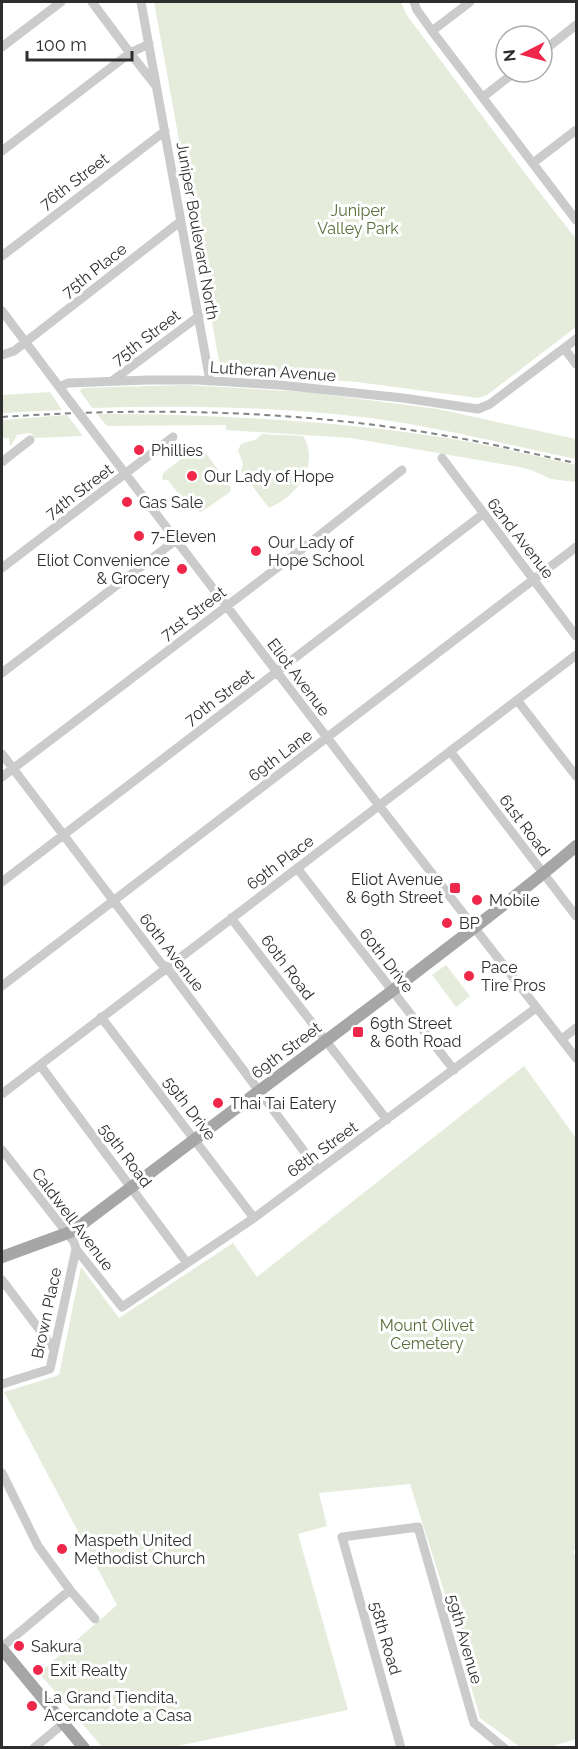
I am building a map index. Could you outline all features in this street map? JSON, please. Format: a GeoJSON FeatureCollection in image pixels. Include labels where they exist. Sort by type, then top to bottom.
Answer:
{"type":"FeatureCollection","features":[{"type":"Feature","properties":{"kind":"main road","name":"69th Street"},"geometry":{"type":"LineString","coordinates":[[2,1257],[73,1231],[392,991],[544,874],[576,846]]}},
{"type":"Feature","properties":{"kind":"main road"},"geometry":{"type":"LineString","coordinates":[[2,1648],[84,1748]]}},
{"type":"Feature","properties":{"kind":"street"},"geometry":{"type":"LineString","coordinates":[[2,47],[61,2]]}},
{"type":"Feature","properties":{"kind":"street"},"geometry":{"type":"LineString","coordinates":[[92,2],[130,53]]}},
{"type":"Feature","properties":{"kind":"street","name":"Juniper Boulevard North"},"geometry":{"type":"LineString","coordinates":[[141,2],[210,381]]}},
{"type":"Feature","properties":{"kind":"street"},"geometry":{"type":"LineString","coordinates":[[414,2],[432,31],[576,220]]}},
{"type":"Feature","properties":{"kind":"street"},"geometry":{"type":"LineString","coordinates":[[432,31],[470,2]]}},
{"type":"Feature","properties":{"kind":"street"},"geometry":{"type":"LineString","coordinates":[[554,43],[576,26]]}},
{"type":"Feature","properties":{"kind":"street"},"geometry":{"type":"LineString","coordinates":[[2,151],[130,53],[149,44]]}},
{"type":"Feature","properties":{"kind":"street","name":"Juniper Boulevard North"},"geometry":{"type":"LineString","coordinates":[[130,53],[157,86]]}},
{"type":"Feature","properties":{"kind":"street"},"geometry":{"type":"LineString","coordinates":[[483,97],[500,84]]}},
{"type":"Feature","properties":{"kind":"street","name":"76th Street"},"geometry":{"type":"LineString","coordinates":[[2,256],[165,131]]}},
{"type":"Feature","properties":{"kind":"street"},"geometry":{"type":"LineString","coordinates":[[533,163],[575,133]]}},
{"type":"Feature","properties":{"kind":"street","name":"75th Place"},"geometry":{"type":"LineString","coordinates":[[25,342],[181,222]]}},
{"type":"Feature","properties":{"kind":"street","name":"Eliot Avenue"},"geometry":{"type":"LineString","coordinates":[[2,311],[327,738],[576,1058]]}},
{"type":"Feature","properties":{"kind":"street","name":"75th Street"},"geometry":{"type":"LineString","coordinates":[[112,381],[198,316]]}},
{"type":"Feature","properties":{"kind":"street"},"geometry":{"type":"LineString","coordinates":[[576,339],[564,348],[576,364]]}},
{"type":"Feature","properties":{"kind":"street"},"geometry":{"type":"LineString","coordinates":[[2,355],[14,351],[25,342]]}},
{"type":"Feature","properties":{"kind":"street","name":"Lutheran Avenue"},"geometry":{"type":"LineString","coordinates":[[59,387],[68,383],[112,381],[210,381],[309,387],[471,408],[484,407],[564,348]]}},
{"type":"Feature","properties":{"kind":"street","name":"74th Street"},"geometry":{"type":"LineString","coordinates":[[2,568],[173,436]]}},
{"type":"Feature","properties":{"kind":"street"},"geometry":{"type":"LineString","coordinates":[[2,462],[30,440]]}},
{"type":"Feature","properties":{"kind":"street","name":"62nd Avenue"},"geometry":{"type":"LineString","coordinates":[[442,458],[576,636]]}},
{"type":"Feature","properties":{"kind":"street","name":"71st Street"},"geometry":{"type":"LineString","coordinates":[[2,777],[299,552],[402,470]]}},
{"type":"Feature","properties":{"kind":"street","name":"70th Street"},"geometry":{"type":"LineString","coordinates":[[2,882],[483,514]]}},
{"type":"Feature","properties":{"kind":"street"},"geometry":{"type":"LineString","coordinates":[[2,673],[176,540]]}},
{"type":"Feature","properties":{"kind":"street","name":"69th Lane"},"geometry":{"type":"LineString","coordinates":[[2,986],[576,547]]}},
{"type":"Feature","properties":{"kind":"street","name":"69th Place"},"geometry":{"type":"LineString","coordinates":[[2,1094],[576,655]]}},
{"type":"Feature","properties":{"kind":"street"},"geometry":{"type":"LineString","coordinates":[[517,700],[576,776]]}},
{"type":"Feature","properties":{"kind":"street","name":"61st Road"},"geometry":{"type":"LineString","coordinates":[[450,751],[576,916]]}},
{"type":"Feature","properties":{"kind":"street","name":"60th Avenue"},"geometry":{"type":"LineString","coordinates":[[2,754],[318,1170]]}},
{"type":"Feature","properties":{"kind":"street","name":"60th Drive"},"geometry":{"type":"LineString","coordinates":[[297,868],[453,1070]]}},
{"type":"Feature","properties":{"kind":"street","name":"60th Road"},"geometry":{"type":"LineString","coordinates":[[231,918],[387,1120]]}},
{"type":"Feature","properties":{"kind":"street","name":"68th Street"},"geometry":{"type":"LineString","coordinates":[[122,1307],[254,1218],[536,1008]]}},
{"type":"Feature","properties":{"kind":"street","name":"59th Drive"},"geometry":{"type":"LineString","coordinates":[[101,1017],[254,1218]]}},
{"type":"Feature","properties":{"kind":"street"},"geometry":{"type":"LineString","coordinates":[[562,1039],[576,1028]]}},
{"type":"Feature","properties":{"kind":"street","name":"59th Road"},"geometry":{"type":"LineString","coordinates":[[40,1065],[187,1263]]}},
{"type":"Feature","properties":{"kind":"street","name":"Caldwell Avenue"},"geometry":{"type":"LineString","coordinates":[[2,1150],[122,1307]]}},
{"type":"Feature","properties":{"kind":"street","name":"Brown Place"},"geometry":{"type":"LineString","coordinates":[[2,1384],[50,1369],[76,1249]]}},
{"type":"Feature","properties":{"kind":"street"},"geometry":{"type":"LineString","coordinates":[[2,1280],[54,1349]]}},
{"type":"Feature","properties":{"kind":"street"},"geometry":{"type":"LineString","coordinates":[[2,1473],[38,1546],[95,1620]]}},
{"type":"Feature","properties":{"kind":"street","name":"58th Road"},"geometry":{"type":"LineString","coordinates":[[400,1748],[342,1537],[418,1527]]}},
{"type":"Feature","properties":{"kind":"street","name":"59th Avenue"},"geometry":{"type":"LineString","coordinates":[[418,1527],[474,1723],[504,1748]]}},
{"type":"Feature","properties":{"kind":"street"},"geometry":{"type":"LineString","coordinates":[[2,1648],[70,1590]]}},
{"type":"Feature","properties":{"kind":"street"},"geometry":{"type":"LineString","coordinates":[[34,1748],[64,1723]]}},
{"type":"Feature","properties":{"kind":"green space","name":"Juniper Valley Park"},"geometry":{"type":"Polygon","coordinates":[[[154,2],[401,2],[406,14],[576,239],[576,327],[487,395],[478,398],[357,382],[221,372],[154,2]]]}},
{"type":"Feature","properties":{"kind":"green space"},"geometry":{"type":"Polygon","coordinates":[[[185,385],[306,392],[438,409],[576,439],[576,459],[422,426],[335,414],[231,408],[92,408],[80,391],[82,388],[185,385]]]}},
{"type":"Feature","properties":{"kind":"green space"},"geometry":{"type":"Polygon","coordinates":[[[50,392],[62,410],[2,413],[2,395],[50,392]]]}},
{"type":"Feature","properties":{"kind":"green space"},"geometry":{"type":"Polygon","coordinates":[[[97,414],[266,419],[434,436],[576,465],[576,482],[551,479],[519,467],[351,438],[226,430],[226,425],[107,426],[97,414]]]}},
{"type":"Feature","properties":{"kind":"green space"},"geometry":{"type":"Polygon","coordinates":[[[67,415],[83,436],[34,438],[29,433],[17,435],[10,447],[9,438],[2,438],[2,420],[67,415]]]}},
{"type":"Feature","properties":{"kind":"green space"},"geometry":{"type":"Polygon","coordinates":[[[262,434],[303,436],[308,447],[309,458],[303,479],[288,496],[269,508],[241,471],[243,464],[238,450],[241,444],[257,439],[262,434]]]}},
{"type":"Feature","properties":{"kind":"green space"},"geometry":{"type":"Polygon","coordinates":[[[197,447],[203,449],[231,488],[230,492],[200,513],[195,505],[187,505],[168,480],[163,480],[162,477],[164,472],[197,447]]]}},
{"type":"Feature","properties":{"kind":"green space"},"geometry":{"type":"Polygon","coordinates":[[[446,965],[470,996],[456,1007],[432,975],[446,965]]]}},
{"type":"Feature","properties":{"kind":"green space","name":"Mount Olivet Cemetery"},"geometry":{"type":"Polygon","coordinates":[[[524,1066],[576,1138],[576,1548],[573,1552],[576,1557],[576,1739],[550,1747],[520,1747],[480,1718],[443,1588],[410,1484],[319,1493],[327,1526],[298,1534],[348,1710],[173,1747],[102,1747],[39,1673],[117,1605],[4,1392],[59,1375],[81,1267],[119,1318],[233,1243],[257,1277],[524,1066]]]}},
{"type":"Feature","properties":{"kind":"railway"},"geometry":{"type":"LineString","coordinates":[[2,417],[113,412],[281,416],[392,427],[495,445],[576,463]]}},
{"type":"Feature","properties":{"kind":"place","name":"Phillies"},"geometry":{"type":"Point","coordinates":[139,450]}},
{"type":"Feature","properties":{"kind":"place","name":"Our Lady of Hope"},"geometry":{"type":"Point","coordinates":[192,476]}},
{"type":"Feature","properties":{"kind":"place","name":"Gas Sale"},"geometry":{"type":"Point","coordinates":[127,502]}},
{"type":"Feature","properties":{"kind":"place","name":"7-Eleven"},"geometry":{"type":"Point","coordinates":[139,536]}},
{"type":"Feature","properties":{"kind":"place","name":"Our Lady of Hope School"},"geometry":{"type":"Point","coordinates":[256,551]}},
{"type":"Feature","properties":{"kind":"place","name":"Eliot Convenience & Grocery"},"geometry":{"type":"Point","coordinates":[182,569]}},
{"type":"Feature","properties":{"kind":"place","name":"Eliot Avenue & 69th Street"},"geometry":{"type":"Point","coordinates":[455,888]}},
{"type":"Feature","properties":{"kind":"place","name":"Mobile"},"geometry":{"type":"Point","coordinates":[477,900]}},
{"type":"Feature","properties":{"kind":"place","name":"BP"},"geometry":{"type":"Point","coordinates":[447,923]}},
{"type":"Feature","properties":{"kind":"place","name":"Pace Tire Pros"},"geometry":{"type":"Point","coordinates":[469,976]}},
{"type":"Feature","properties":{"kind":"place","name":"69th Street & 60th Road"},"geometry":{"type":"Point","coordinates":[358,1032]}},
{"type":"Feature","properties":{"kind":"place","name":"Thai Tai Eatery"},"geometry":{"type":"Point","coordinates":[218,1103]}},
{"type":"Feature","properties":{"kind":"place","name":"Maspeth United Methodist Church"},"geometry":{"type":"Point","coordinates":[62,1549]}},
{"type":"Feature","properties":{"kind":"place","name":"Sakura"},"geometry":{"type":"Point","coordinates":[19,1646]}},
{"type":"Feature","properties":{"kind":"place","name":"Exit Realty"},"geometry":{"type":"Point","coordinates":[38,1670]}},
{"type":"Feature","properties":{"kind":"place","name":"La Grand Tiendita, Acercandote a Casa"},"geometry":{"type":"Point","coordinates":[32,1706]}}]}
